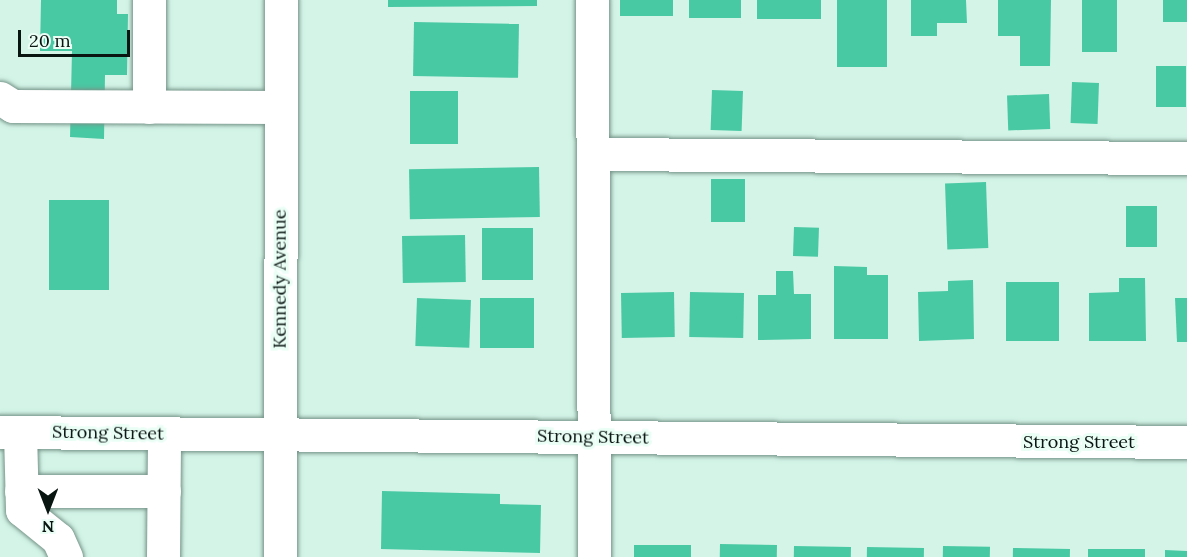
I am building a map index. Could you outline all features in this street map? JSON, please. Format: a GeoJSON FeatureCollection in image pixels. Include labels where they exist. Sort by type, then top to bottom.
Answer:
{"type":"FeatureCollection","features":[{"type":"Feature","properties":{"kind":"street"},"geometry":{"type":"LineString","coordinates":[[149,0],[150,107]]}},
{"type":"Feature","properties":{"kind":"street","name":"Kennedy Avenue"},"geometry":{"type":"LineString","coordinates":[[280,557],[281,0]]}},
{"type":"Feature","properties":{"kind":"street"},"geometry":{"type":"LineString","coordinates":[[592,0],[594,557]]}},
{"type":"Feature","properties":{"kind":"street"},"geometry":{"type":"LineString","coordinates":[[0,98],[13,105],[281,107]]}},
{"type":"Feature","properties":{"kind":"street"},"geometry":{"type":"LineString","coordinates":[[593,154],[1187,158]]}},
{"type":"Feature","properties":{"kind":"street"},"geometry":{"type":"LineString","coordinates":[[10,432],[21,491],[22,510],[58,538],[66,557]]}},
{"type":"Feature","properties":{"kind":"street","name":"Strong Street"},"geometry":{"type":"LineString","coordinates":[[10,432],[1187,442]]}},
{"type":"Feature","properties":{"kind":"street"},"geometry":{"type":"LineString","coordinates":[[163,557],[164,433]]}},
{"type":"Feature","properties":{"kind":"street"},"geometry":{"type":"LineString","coordinates":[[21,491],[164,491]]}},
{"type":"Feature","properties":{"kind":"building"},"geometry":{"type":"Polygon","coordinates":[[[41,0],[117,0],[117,14],[128,14],[127,75],[105,75],[104,139],[70,137],[72,51],[40,51],[41,0]]]}},
{"type":"Feature","properties":{"kind":"building"},"geometry":{"type":"Polygon","coordinates":[[[388,0],[537,0],[537,6],[388,7],[388,0]]]}},
{"type":"Feature","properties":{"kind":"building"},"geometry":{"type":"Polygon","coordinates":[[[620,0],[673,0],[673,16],[620,16],[620,0]]]}},
{"type":"Feature","properties":{"kind":"building"},"geometry":{"type":"Polygon","coordinates":[[[689,0],[741,0],[741,18],[689,18],[689,0]]]}},
{"type":"Feature","properties":{"kind":"building"},"geometry":{"type":"Polygon","coordinates":[[[757,0],[821,0],[821,19],[757,19],[757,0]]]}},
{"type":"Feature","properties":{"kind":"building"},"geometry":{"type":"Polygon","coordinates":[[[837,0],[887,0],[887,67],[837,67],[837,0]]]}},
{"type":"Feature","properties":{"kind":"building"},"geometry":{"type":"Polygon","coordinates":[[[911,0],[966,0],[967,23],[937,23],[937,36],[911,36],[911,0]]]}},
{"type":"Feature","properties":{"kind":"building"},"geometry":{"type":"Polygon","coordinates":[[[998,0],[1051,0],[1050,66],[1020,66],[1020,36],[998,36],[998,0]]]}},
{"type":"Feature","properties":{"kind":"building"},"geometry":{"type":"Polygon","coordinates":[[[1082,0],[1117,0],[1117,52],[1082,52],[1082,0]]]}},
{"type":"Feature","properties":{"kind":"building"},"geometry":{"type":"Polygon","coordinates":[[[1163,0],[1187,0],[1187,22],[1163,22],[1163,0]]]}},
{"type":"Feature","properties":{"kind":"building"},"geometry":{"type":"Polygon","coordinates":[[[414,22],[519,24],[518,78],[413,76],[414,22]]]}},
{"type":"Feature","properties":{"kind":"building"},"geometry":{"type":"Polygon","coordinates":[[[1156,66],[1186,66],[1186,107],[1156,107],[1156,66]]]}},
{"type":"Feature","properties":{"kind":"building"},"geometry":{"type":"Polygon","coordinates":[[[1072,82],[1099,83],[1098,124],[1071,123],[1072,82]]]}},
{"type":"Feature","properties":{"kind":"building"},"geometry":{"type":"Polygon","coordinates":[[[712,90],[743,91],[742,131],[711,130],[712,90]]]}},
{"type":"Feature","properties":{"kind":"building"},"geometry":{"type":"Polygon","coordinates":[[[410,91],[458,91],[458,144],[410,144],[410,91]]]}},
{"type":"Feature","properties":{"kind":"building"},"geometry":{"type":"Polygon","coordinates":[[[1049,94],[1050,129],[1008,130],[1007,95],[1049,94]]]}},
{"type":"Feature","properties":{"kind":"building"},"geometry":{"type":"Polygon","coordinates":[[[539,167],[540,217],[410,219],[409,169],[539,167]]]}},
{"type":"Feature","properties":{"kind":"building"},"geometry":{"type":"Polygon","coordinates":[[[711,179],[745,179],[745,222],[711,222],[711,179]]]}},
{"type":"Feature","properties":{"kind":"building"},"geometry":{"type":"Polygon","coordinates":[[[986,182],[988,248],[947,249],[945,183],[986,182]]]}},
{"type":"Feature","properties":{"kind":"building"},"geometry":{"type":"Polygon","coordinates":[[[49,200],[109,200],[109,290],[49,290],[49,200]]]}},
{"type":"Feature","properties":{"kind":"building"},"geometry":{"type":"Polygon","coordinates":[[[1126,206],[1157,206],[1157,247],[1126,247],[1126,206]]]}},
{"type":"Feature","properties":{"kind":"building"},"geometry":{"type":"Polygon","coordinates":[[[794,227],[819,228],[818,257],[793,256],[794,227]]]}},
{"type":"Feature","properties":{"kind":"building"},"geometry":{"type":"Polygon","coordinates":[[[482,228],[533,228],[533,280],[482,280],[482,228]]]}},
{"type":"Feature","properties":{"kind":"building"},"geometry":{"type":"Polygon","coordinates":[[[465,235],[466,282],[403,283],[402,236],[465,235]]]}},
{"type":"Feature","properties":{"kind":"building"},"geometry":{"type":"Polygon","coordinates":[[[834,266],[867,267],[867,275],[888,275],[888,339],[834,339],[834,266]]]}},
{"type":"Feature","properties":{"kind":"building"},"geometry":{"type":"Polygon","coordinates":[[[776,271],[793,271],[794,294],[811,294],[811,339],[758,340],[758,295],[776,295],[776,271]]]}},
{"type":"Feature","properties":{"kind":"building"},"geometry":{"type":"Polygon","coordinates":[[[1119,278],[1145,278],[1146,341],[1089,341],[1089,293],[1119,292],[1119,278]]]}},
{"type":"Feature","properties":{"kind":"building"},"geometry":{"type":"Polygon","coordinates":[[[973,280],[974,339],[919,341],[918,292],[948,291],[948,281],[973,280]]]}},
{"type":"Feature","properties":{"kind":"building"},"geometry":{"type":"Polygon","coordinates":[[[1006,282],[1059,282],[1059,341],[1006,341],[1006,282]]]}},
{"type":"Feature","properties":{"kind":"building"},"geometry":{"type":"Polygon","coordinates":[[[674,292],[675,337],[622,338],[621,293],[674,292]]]}},
{"type":"Feature","properties":{"kind":"building"},"geometry":{"type":"Polygon","coordinates":[[[690,292],[744,293],[743,338],[689,337],[690,292]]]}},
{"type":"Feature","properties":{"kind":"building"},"geometry":{"type":"Polygon","coordinates":[[[417,298],[471,300],[469,348],[415,346],[417,298]]]}},
{"type":"Feature","properties":{"kind":"building"},"geometry":{"type":"Polygon","coordinates":[[[480,298],[534,298],[534,348],[480,348],[480,298]]]}},
{"type":"Feature","properties":{"kind":"building"},"geometry":{"type":"Polygon","coordinates":[[[1175,298],[1187,298],[1187,342],[1177,342],[1175,298]]]}},
{"type":"Feature","properties":{"kind":"building"},"geometry":{"type":"Polygon","coordinates":[[[382,491],[500,494],[500,504],[541,505],[540,553],[381,549],[382,491]]]}},
{"type":"Feature","properties":{"kind":"building"},"geometry":{"type":"Polygon","coordinates":[[[720,544],[777,545],[777,557],[720,557],[720,544]]]}},
{"type":"Feature","properties":{"kind":"building"},"geometry":{"type":"Polygon","coordinates":[[[634,545],[691,545],[691,557],[634,557],[634,545]]]}},
{"type":"Feature","properties":{"kind":"building"},"geometry":{"type":"Polygon","coordinates":[[[794,546],[851,547],[851,557],[794,557],[794,546]]]}},
{"type":"Feature","properties":{"kind":"building"},"geometry":{"type":"Polygon","coordinates":[[[943,546],[990,547],[990,557],[943,557],[943,546]]]}},
{"type":"Feature","properties":{"kind":"building"},"geometry":{"type":"Polygon","coordinates":[[[867,547],[924,548],[924,557],[867,557],[867,547]]]}},
{"type":"Feature","properties":{"kind":"building"},"geometry":{"type":"Polygon","coordinates":[[[1013,548],[1070,549],[1070,557],[1013,557],[1013,548]]]}},
{"type":"Feature","properties":{"kind":"building"},"geometry":{"type":"Polygon","coordinates":[[[1088,549],[1145,549],[1145,557],[1088,557],[1088,549]]]}},
{"type":"Feature","properties":{"kind":"building"},"geometry":{"type":"Polygon","coordinates":[[[1165,550],[1187,551],[1187,557],[1165,557],[1165,550]]]}}]}
